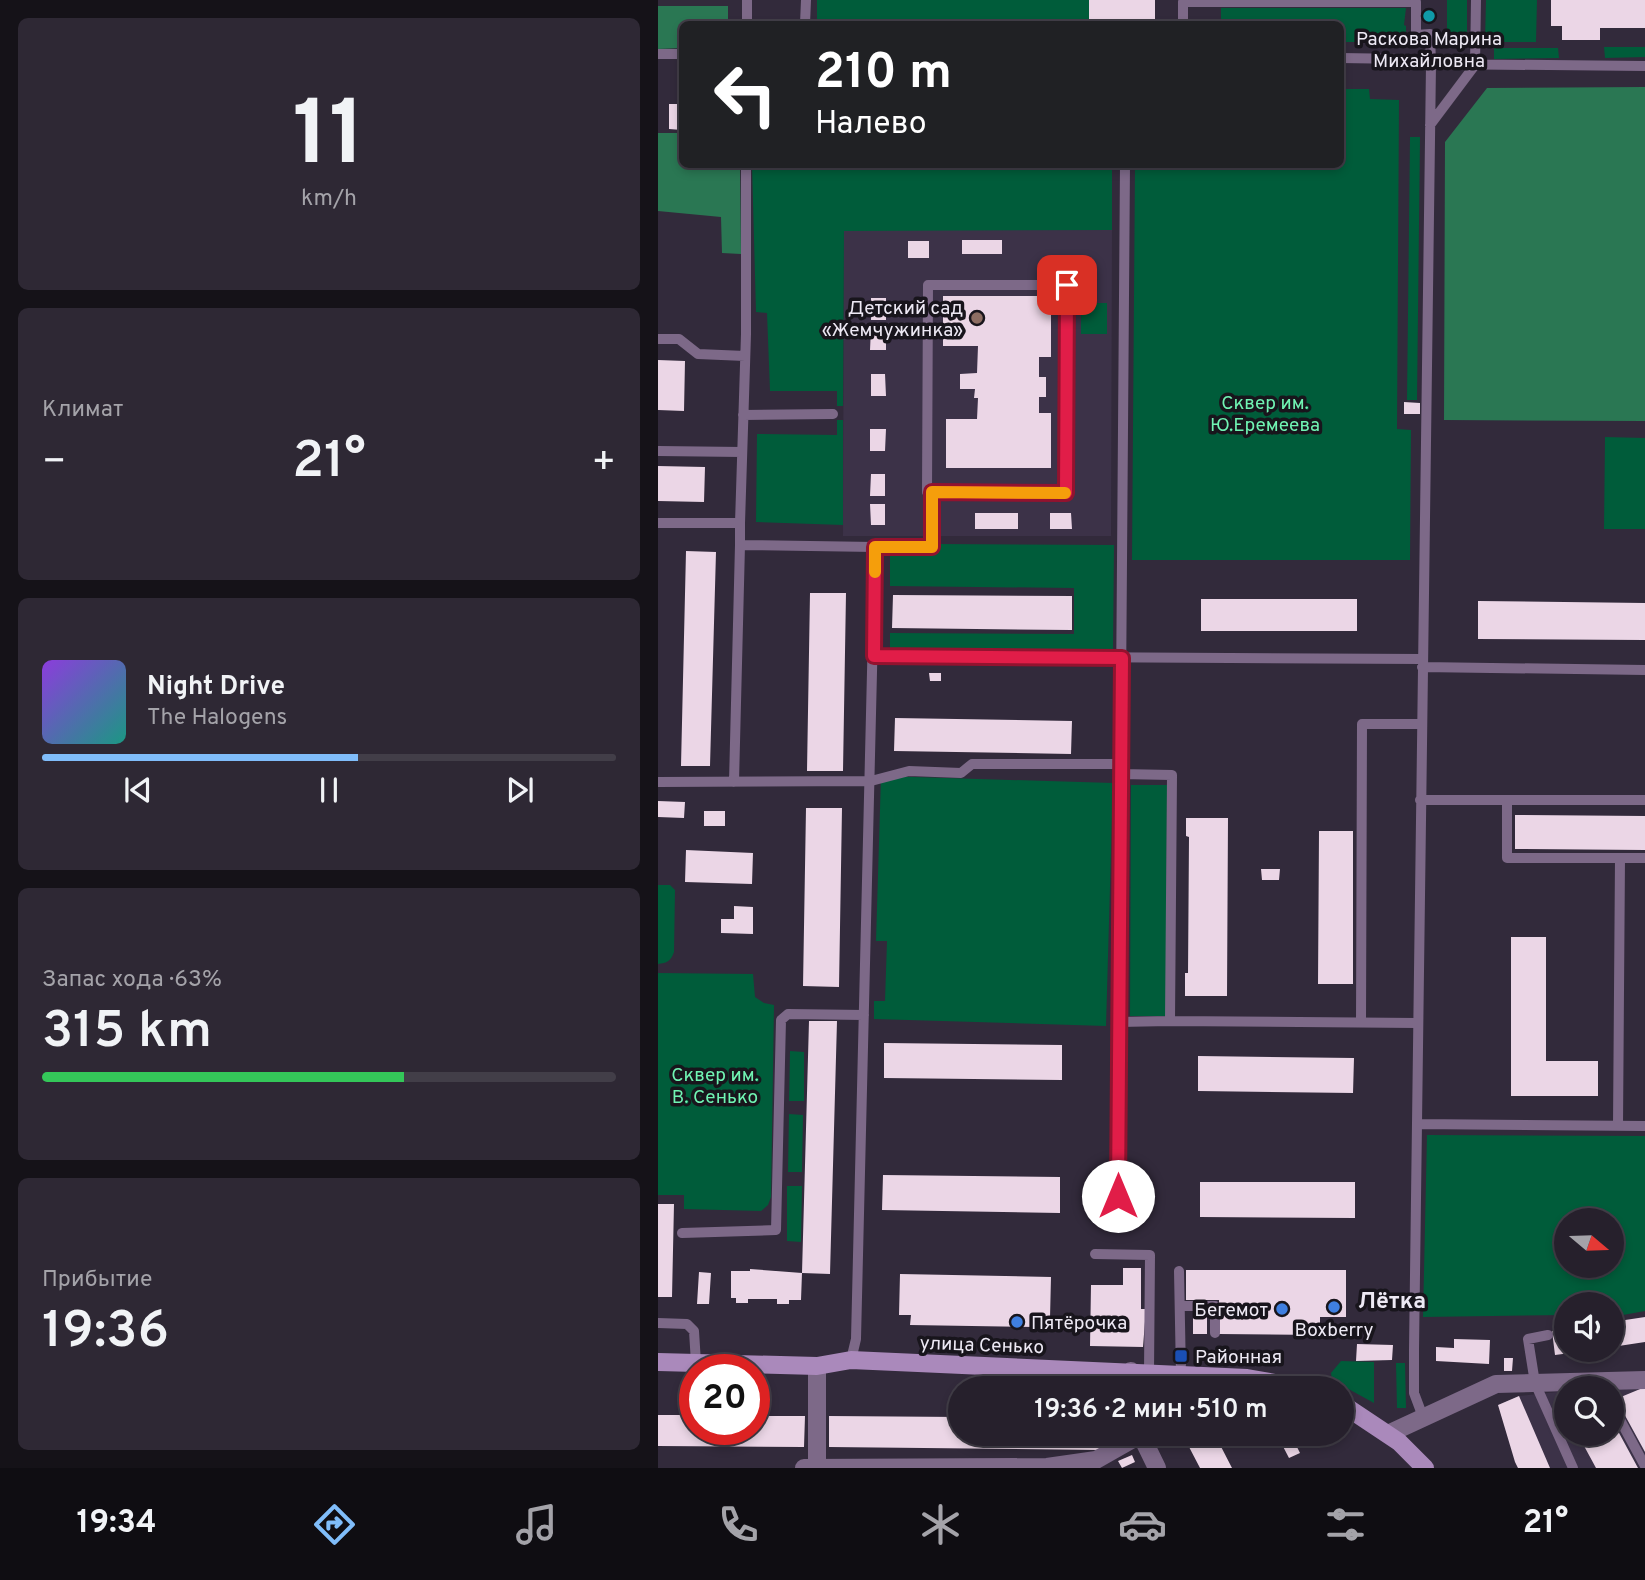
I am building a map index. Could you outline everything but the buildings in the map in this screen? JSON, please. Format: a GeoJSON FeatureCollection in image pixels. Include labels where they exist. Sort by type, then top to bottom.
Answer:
{"type":"FeatureCollection","features":[{"type":"Feature","properties":{"kind":"street","name":"улица Сенько"},"geometry":{"type":"LineString","coordinates":[[770,1365],[817,1366],[851,1360],[1120,1376]]}},
{"type":"Feature","properties":{"kind":"street","name":"улица Сенько"},"geometry":{"type":"LineString","coordinates":[[658,1363],[679,1363]]}},
{"type":"Feature","properties":{"kind":"street"},"geometry":{"type":"LineString","coordinates":[[817,1366],[811,1467],[1047,1467],[1096,1460],[1120,1446]]}},
{"type":"Feature","properties":{"kind":"street","name":"улица Сенько"},"geometry":{"type":"LineString","coordinates":[[1159,1376],[1203,1376]]}},
{"type":"Feature","properties":{"kind":"street"},"geometry":{"type":"LineString","coordinates":[[1624,1382],[1645,1380]]}},
{"type":"Feature","properties":{"kind":"street"},"geometry":{"type":"LineString","coordinates":[[1388,1434],[1496,1384],[1554,1384]]}},
{"type":"Feature","properties":{"kind":"street"},"geometry":{"type":"LineString","coordinates":[[1354,1412],[1388,1434],[1425,1468]]}},
{"type":"Feature","properties":{"kind":"street"},"geometry":{"type":"LineString","coordinates":[[1146,1446],[1157,1468]]}},
{"type":"Feature","properties":{"kind":"lane"},"geometry":{"type":"LineString","coordinates":[[747,0],[747,21]]}},
{"type":"Feature","properties":{"kind":"lane"},"geometry":{"type":"LineString","coordinates":[[805,21],[806,0]]}},
{"type":"Feature","properties":{"kind":"lane"},"geometry":{"type":"LineString","coordinates":[[1430,126],[1475,65],[1476,0]]}},
{"type":"Feature","properties":{"kind":"lane"},"geometry":{"type":"LineString","coordinates":[[1183,21],[1183,1],[1416,2],[1416,35],[1430,34],[1414,1393],[1423,1417]]}},
{"type":"Feature","properties":{"kind":"lane"},"geometry":{"type":"LineString","coordinates":[[658,54],[679,54]]}},
{"type":"Feature","properties":{"kind":"lane"},"geometry":{"type":"LineString","coordinates":[[1344,58],[1405,59],[1430,64],[1645,66]]}},
{"type":"Feature","properties":{"kind":"lane"},"geometry":{"type":"LineString","coordinates":[[734,782],[745,356],[746,168]]}},
{"type":"Feature","properties":{"kind":"lane"},"geometry":{"type":"LineString","coordinates":[[1117,1223],[1125,168]]}},
{"type":"Feature","properties":{"kind":"lane"},"geometry":{"type":"LineString","coordinates":[[928,285],[1067,285],[1066,493],[932,492],[927,492],[928,285]]}},
{"type":"Feature","properties":{"kind":"lane"},"geometry":{"type":"LineString","coordinates":[[658,339],[680,339],[698,354],[745,356]]}},
{"type":"Feature","properties":{"kind":"lane"},"geometry":{"type":"LineString","coordinates":[[743,415],[833,414]]}},
{"type":"Feature","properties":{"kind":"lane"},"geometry":{"type":"LineString","coordinates":[[658,451],[742,452]]}},
{"type":"Feature","properties":{"kind":"lane"},"geometry":{"type":"LineString","coordinates":[[740,545],[932,547],[932,492]]}},
{"type":"Feature","properties":{"kind":"lane"},"geometry":{"type":"LineString","coordinates":[[658,523],[740,523]]}},
{"type":"Feature","properties":{"kind":"lane"},"geometry":{"type":"LineString","coordinates":[[851,1360],[856,1339],[875,547]]}},
{"type":"Feature","properties":{"kind":"lane"},"geometry":{"type":"LineString","coordinates":[[874,656],[1422,663],[1645,670]]}},
{"type":"Feature","properties":{"kind":"lane"},"geometry":{"type":"LineString","coordinates":[[1361,1022],[1362,724],[1421,724]]}},
{"type":"Feature","properties":{"kind":"lane"},"geometry":{"type":"LineString","coordinates":[[658,782],[871,781],[909,771],[961,773],[972,764],[1121,769],[1172,775],[1170,1021]]}},
{"type":"Feature","properties":{"kind":"lane"},"geometry":{"type":"LineString","coordinates":[[1420,800],[1645,800]]}},
{"type":"Feature","properties":{"kind":"lane"},"geometry":{"type":"LineString","coordinates":[[1507,800],[1507,858],[1645,858]]}},
{"type":"Feature","properties":{"kind":"lane"},"geometry":{"type":"LineString","coordinates":[[1618,1126],[1620,858]]}},
{"type":"Feature","properties":{"kind":"lane"},"geometry":{"type":"LineString","coordinates":[[682,1233],[776,1230],[781,1020],[788,1014],[864,1015]]}},
{"type":"Feature","properties":{"kind":"lane"},"geometry":{"type":"LineString","coordinates":[[1119,1022],[1417,1023]]}},
{"type":"Feature","properties":{"kind":"lane"},"geometry":{"type":"LineString","coordinates":[[1417,1124],[1645,1126]]}},
{"type":"Feature","properties":{"kind":"lane"},"geometry":{"type":"LineString","coordinates":[[1096,1254],[1150,1255],[1137,1376]]}},
{"type":"Feature","properties":{"kind":"lane"},"geometry":{"type":"LineString","coordinates":[[1179,1271],[1181,1375]]}},
{"type":"Feature","properties":{"kind":"lane"},"geometry":{"type":"LineString","coordinates":[[1180,1306],[1215,1306],[1215,1333]]}},
{"type":"Feature","properties":{"kind":"lane"},"geometry":{"type":"LineString","coordinates":[[658,1323],[687,1324],[694,1331],[695,1354]]}},
{"type":"Feature","properties":{"kind":"lane"},"geometry":{"type":"LineString","coordinates":[[1548,1335],[1528,1339],[1535,1383],[1573,1468]]}},
{"type":"Feature","properties":{"kind":"lane"},"geometry":{"type":"LineString","coordinates":[[1624,1427],[1645,1466]]}},
{"type":"Feature","properties":{"kind":"shaded area","name":"Детский сад «Жемчужинка»"},"geometry":{"type":"Polygon","coordinates":[[[844,230],[1112,230],[1111,536],[843,536],[844,230]]]}},
{"type":"Feature","properties":{"kind":"shaded area"},"geometry":{"type":"Polygon","coordinates":[[[1645,1385],[1645,1468],[1518,1468],[1498,1405],[1519,1396],[1554,1392],[1554,1446],[1624,1446],[1624,1387],[1645,1385]]]}},
{"type":"Feature","properties":{"kind":"green space"},"geometry":{"type":"Polygon","coordinates":[[[817,0],[1092,0],[1092,21],[817,21],[817,0]]]}},
{"type":"Feature","properties":{"kind":"green space"},"geometry":{"type":"Polygon","coordinates":[[[1447,0],[1467,0],[1467,40],[1447,40],[1447,0]]]}},
{"type":"Feature","properties":{"kind":"green space"},"geometry":{"type":"Polygon","coordinates":[[[1486,0],[1537,0],[1536,42],[1485,42],[1486,0]]]}},
{"type":"Feature","properties":{"kind":"green space"},"geometry":{"type":"Polygon","coordinates":[[[658,6],[728,6],[728,21],[679,21],[679,48],[658,49],[658,6]]]}},
{"type":"Feature","properties":{"kind":"green space"},"geometry":{"type":"Polygon","coordinates":[[[1221,8],[1406,8],[1406,42],[1344,42],[1344,21],[1221,21],[1221,8]]]}},
{"type":"Feature","properties":{"kind":"green space"},"geometry":{"type":"Polygon","coordinates":[[[1604,47],[1645,47],[1645,57],[1605,58],[1604,47]]]}},
{"type":"Feature","properties":{"kind":"green space"},"geometry":{"type":"Polygon","coordinates":[[[1494,48],[1558,48],[1559,58],[1494,59],[1494,48]]]}},
{"type":"Feature","properties":{"kind":"green space"},"geometry":{"type":"Polygon","coordinates":[[[1645,87],[1645,421],[1444,420],[1445,142],[1487,88],[1645,87]]]}},
{"type":"Feature","properties":{"kind":"green space","name":"Сквер им. Ю.Еремеева"},"geometry":{"type":"Polygon","coordinates":[[[1344,89],[1369,89],[1370,99],[1399,100],[1397,429],[1411,430],[1410,560],[1132,560],[1135,168],[1344,168],[1344,89]]]}},
{"type":"Feature","properties":{"kind":"green space"},"geometry":{"type":"Polygon","coordinates":[[[658,133],[679,133],[679,168],[740,168],[741,254],[722,253],[721,217],[658,211],[658,133]]]}},
{"type":"Feature","properties":{"kind":"green space"},"geometry":{"type":"Polygon","coordinates":[[[1410,137],[1420,137],[1417,400],[1407,400],[1410,137]]]}},
{"type":"Feature","properties":{"kind":"green space"},"geometry":{"type":"Polygon","coordinates":[[[752,168],[1112,168],[1112,230],[844,231],[843,406],[837,406],[837,391],[770,391],[767,313],[756,312],[752,168]]]}},
{"type":"Feature","properties":{"kind":"green space"},"geometry":{"type":"Polygon","coordinates":[[[1081,303],[1107,303],[1107,334],[1081,334],[1081,303]]]}},
{"type":"Feature","properties":{"kind":"green space"},"geometry":{"type":"Polygon","coordinates":[[[837,420],[843,420],[843,525],[756,522],[757,434],[837,435],[837,420]]]}},
{"type":"Feature","properties":{"kind":"green space"},"geometry":{"type":"Polygon","coordinates":[[[1605,437],[1645,438],[1645,529],[1604,529],[1605,437]]]}},
{"type":"Feature","properties":{"kind":"green space"},"geometry":{"type":"Polygon","coordinates":[[[937,544],[1114,545],[1113,651],[890,650],[890,633],[1074,634],[1074,588],[890,586],[890,552],[936,553],[937,544]]]}},
{"type":"Feature","properties":{"kind":"green space"},"geometry":{"type":"Polygon","coordinates":[[[881,776],[1113,783],[1106,1026],[874,1019],[874,1001],[885,1001],[887,941],[876,941],[881,776]]]}},
{"type":"Feature","properties":{"kind":"green space"},"geometry":{"type":"Polygon","coordinates":[[[1131,785],[1167,785],[1166,1016],[1130,1016],[1131,785]]]}},
{"type":"Feature","properties":{"kind":"green space"},"geometry":{"type":"Polygon","coordinates":[[[658,885],[670,885],[675,890],[674,952],[668,961],[658,964],[658,885]]]}},
{"type":"Feature","properties":{"kind":"green space","name":"Сквер им. В. Сенько"},"geometry":{"type":"Polygon","coordinates":[[[658,973],[753,974],[755,997],[774,1005],[771,1197],[768,1205],[761,1211],[684,1209],[684,1195],[658,1195],[658,973]]]}},
{"type":"Feature","properties":{"kind":"green space"},"geometry":{"type":"Polygon","coordinates":[[[790,1051],[804,1052],[804,1101],[789,1101],[790,1051]]]}},
{"type":"Feature","properties":{"kind":"green space"},"geometry":{"type":"Polygon","coordinates":[[[789,1114],[803,1115],[802,1172],[788,1172],[789,1114]]]}},
{"type":"Feature","properties":{"kind":"green space"},"geometry":{"type":"Polygon","coordinates":[[[1427,1135],[1645,1136],[1645,1311],[1624,1315],[1624,1292],[1554,1292],[1554,1315],[1423,1317],[1427,1135]]]}},
{"type":"Feature","properties":{"kind":"green space"},"geometry":{"type":"Polygon","coordinates":[[[787,1186],[802,1186],[801,1242],[787,1241],[787,1186]]]}},
{"type":"Feature","properties":{"kind":"green space"},"geometry":{"type":"Polygon","coordinates":[[[1341,1361],[1374,1362],[1374,1403],[1354,1392],[1354,1376],[1331,1376],[1341,1361]]]}},
{"type":"Feature","properties":{"kind":"green space"},"geometry":{"type":"Polygon","coordinates":[[[1396,1363],[1405,1363],[1406,1408],[1397,1408],[1396,1363]]]}},
{"type":"Feature","properties":{"kind":"slow traffic"},"geometry":{"type":"LineString","coordinates":[[875,572],[875,547],[932,547],[932,492],[1065,493]]}},
{"type":"Feature","properties":{"kind":"place","name":"Раскова Марина Михайловна"},"geometry":{"type":"Point","coordinates":[1429,16]}},
{"type":"Feature","properties":{"kind":"place","name":"Детский сад «Жемчужинка»"},"geometry":{"type":"Point","coordinates":[977,318]}},
{"type":"Feature","properties":{"kind":"place","name":"Boxberry"},"geometry":{"type":"Point","coordinates":[1334,1307]}},
{"type":"Feature","properties":{"kind":"place","name":"Бегемот"},"geometry":{"type":"Point","coordinates":[1282,1309]}},
{"type":"Feature","properties":{"kind":"place","name":"Пятёрочка"},"geometry":{"type":"Point","coordinates":[1017,1322]}},
{"type":"Feature","properties":{"kind":"place","name":"Районная"},"geometry":{"type":"Point","coordinates":[1181,1356]}},
{"type":"Feature","properties":{"kind":"district","name":"Лётка"},"geometry":{"type":"Point","coordinates":[1392,1300]}},
{"type":"Feature","properties":{"kind":"route"},"geometry":{"type":"LineString","coordinates":[[1067,285],[1066,493],[932,492],[932,547],[875,547],[874,656],[1122,658],[1118,1196]]}}]}
